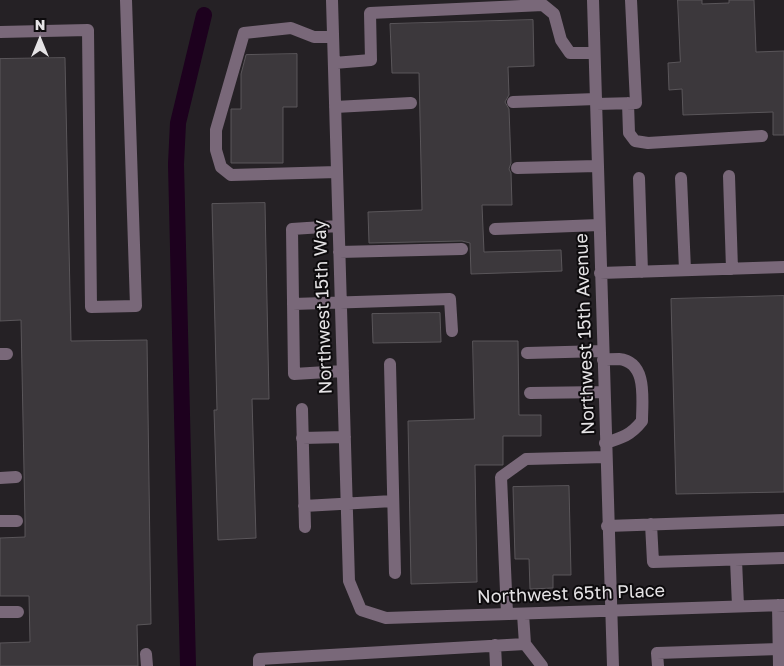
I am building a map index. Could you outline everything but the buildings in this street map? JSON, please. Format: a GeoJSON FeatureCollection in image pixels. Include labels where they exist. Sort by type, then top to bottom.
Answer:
{"type":"FeatureCollection","features":[{"type":"Feature","properties":{"kind":"street"},"geometry":{"type":"LineString","coordinates":[[0,32],[88,30],[91,307],[136,306],[126,0]]}},
{"type":"Feature","properties":{"kind":"street","name":"Northwest 15th Way"},"geometry":{"type":"LineString","coordinates":[[332,0],[349,581],[361,610]]}},
{"type":"Feature","properties":{"kind":"street","name":"Northwest 15th Avenue"},"geometry":{"type":"LineString","coordinates":[[593,0],[607,526],[613,666]]}},
{"type":"Feature","properties":{"kind":"street"},"geometry":{"type":"LineString","coordinates":[[513,102],[636,103],[631,0]]}},
{"type":"Feature","properties":{"kind":"street"},"geometry":{"type":"LineString","coordinates":[[334,62],[371,60],[370,13],[543,5],[554,14],[561,40],[570,53],[594,53]]}},
{"type":"Feature","properties":{"kind":"street"},"geometry":{"type":"LineString","coordinates":[[333,37],[314,37],[291,28],[244,33],[216,130],[216,150],[221,167],[231,175],[337,172]]}},
{"type":"Feature","properties":{"kind":"street"},"geometry":{"type":"LineString","coordinates":[[628,103],[629,133],[635,140],[648,144],[762,136]]}},
{"type":"Feature","properties":{"kind":"street"},"geometry":{"type":"LineString","coordinates":[[335,107],[411,104]]}},
{"type":"Feature","properties":{"kind":"street"},"geometry":{"type":"LineString","coordinates":[[518,168],[598,166]]}},
{"type":"Feature","properties":{"kind":"street"},"geometry":{"type":"LineString","coordinates":[[729,176],[732,269]]}},
{"type":"Feature","properties":{"kind":"street"},"geometry":{"type":"LineString","coordinates":[[639,178],[642,272]]}},
{"type":"Feature","properties":{"kind":"street"},"geometry":{"type":"LineString","coordinates":[[681,178],[685,270]]}},
{"type":"Feature","properties":{"kind":"street"},"geometry":{"type":"LineString","coordinates":[[495,229],[599,225]]}},
{"type":"Feature","properties":{"kind":"street"},"geometry":{"type":"LineString","coordinates":[[338,226],[292,229],[294,374],[343,371]]}},
{"type":"Feature","properties":{"kind":"street"},"geometry":{"type":"LineString","coordinates":[[339,252],[462,249]]}},
{"type":"Feature","properties":{"kind":"street"},"geometry":{"type":"LineString","coordinates":[[600,273],[784,267]]}},
{"type":"Feature","properties":{"kind":"street"},"geometry":{"type":"LineString","coordinates":[[293,304],[450,299],[452,331]]}},
{"type":"Feature","properties":{"kind":"street"},"geometry":{"type":"LineString","coordinates":[[527,353],[603,355],[633,364],[641,376],[642,422],[634,432],[621,439],[605,443]]}},
{"type":"Feature","properties":{"kind":"street"},"geometry":{"type":"LineString","coordinates":[[390,364],[395,573]]}},
{"type":"Feature","properties":{"kind":"street"},"geometry":{"type":"LineString","coordinates":[[530,393],[604,392]]}},
{"type":"Feature","properties":{"kind":"street"},"geometry":{"type":"LineString","coordinates":[[302,408],[305,527]]}},
{"type":"Feature","properties":{"kind":"street"},"geometry":{"type":"LineString","coordinates":[[302,438],[345,437]]}},
{"type":"Feature","properties":{"kind":"street"},"geometry":{"type":"LineString","coordinates":[[507,614],[501,477],[526,459],[606,457]]}},
{"type":"Feature","properties":{"kind":"street"},"geometry":{"type":"LineString","coordinates":[[0,478],[16,477]]}},
{"type":"Feature","properties":{"kind":"street"},"geometry":{"type":"LineString","coordinates":[[304,506],[393,501]]}},
{"type":"Feature","properties":{"kind":"street"},"geometry":{"type":"LineString","coordinates":[[0,521],[17,520]]}},
{"type":"Feature","properties":{"kind":"street"},"geometry":{"type":"LineString","coordinates":[[607,526],[784,520]]}},
{"type":"Feature","properties":{"kind":"street"},"geometry":{"type":"LineString","coordinates":[[652,524],[653,562],[784,558]]}},
{"type":"Feature","properties":{"kind":"street"},"geometry":{"type":"LineString","coordinates":[[736,560],[738,606]]}},
{"type":"Feature","properties":{"kind":"street"},"geometry":{"type":"LineString","coordinates":[[779,666],[781,605]]}},
{"type":"Feature","properties":{"kind":"street","name":"Northwest 65th Place"},"geometry":{"type":"LineString","coordinates":[[361,610],[386,618],[781,605]]}},
{"type":"Feature","properties":{"kind":"street"},"geometry":{"type":"LineString","coordinates":[[0,612],[18,612]]}},
{"type":"Feature","properties":{"kind":"street"},"geometry":{"type":"LineString","coordinates":[[523,614],[525,644],[542,666]]}},
{"type":"Feature","properties":{"kind":"street"},"geometry":{"type":"LineString","coordinates":[[260,666],[259,659],[525,644]]}},
{"type":"Feature","properties":{"kind":"street"},"geometry":{"type":"LineString","coordinates":[[495,645],[496,666]]}},
{"type":"Feature","properties":{"kind":"street"},"geometry":{"type":"LineString","coordinates":[[658,666],[658,654],[779,649]]}},
{"type":"Feature","properties":{"kind":"waterway"},"geometry":{"type":"LineString","coordinates":[[188,666],[176,164],[178,123],[204,15]]}}]}
